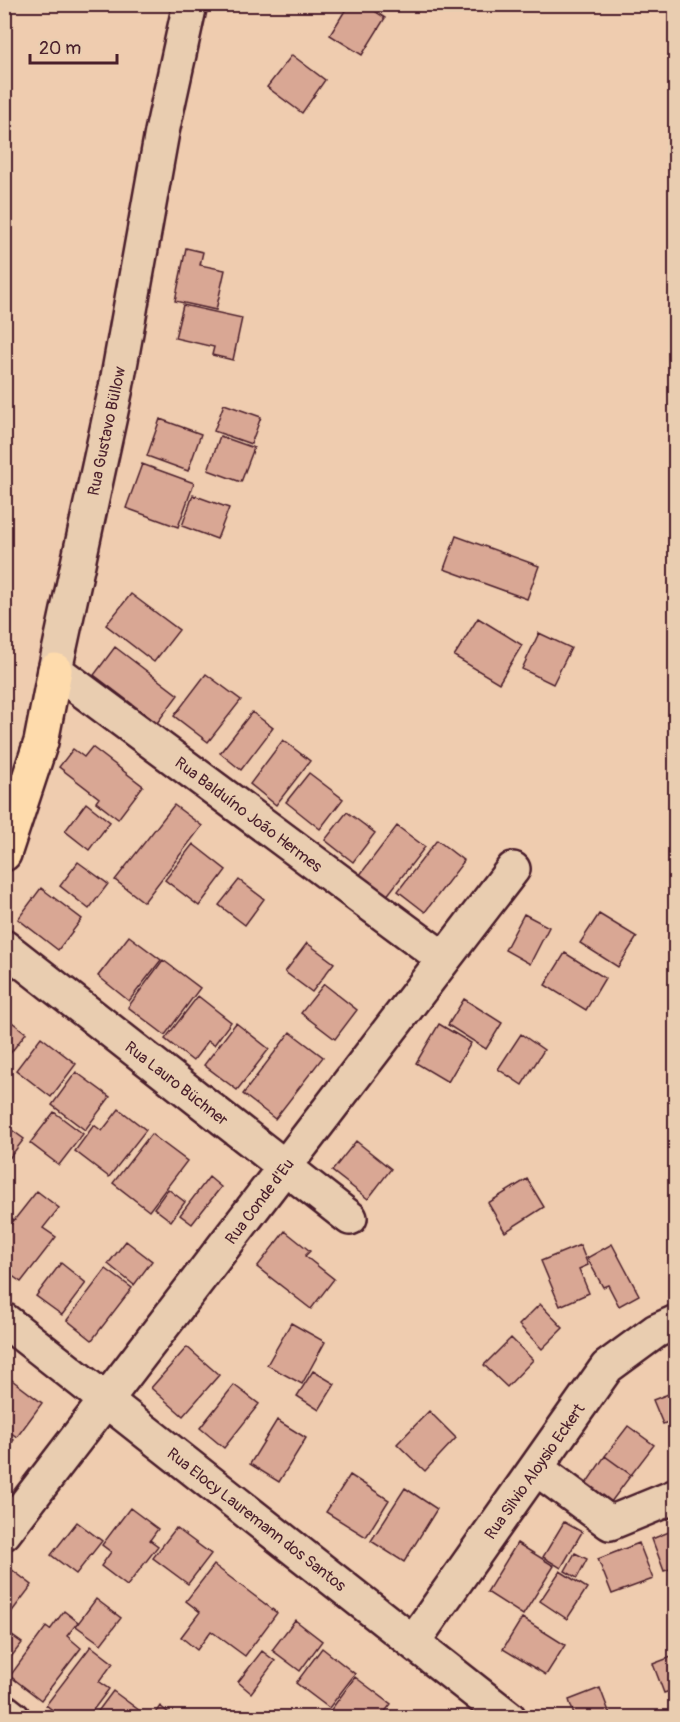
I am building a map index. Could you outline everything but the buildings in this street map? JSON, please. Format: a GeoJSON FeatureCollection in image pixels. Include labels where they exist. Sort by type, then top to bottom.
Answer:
{"type":"FeatureCollection","features":[{"type":"Feature","properties":{"kind":"main road","name":"Rua Gustavo Büllow"},"geometry":{"type":"LineString","coordinates":[[4,854],[41,742],[55,670]]}},
{"type":"Feature","properties":{"kind":"street","name":"Rua Gustavo Büllow"},"geometry":{"type":"LineString","coordinates":[[55,670],[116,388],[162,132],[190,4]]}},
{"type":"Feature","properties":{"kind":"street","name":"Rua Balduíno João Hermes"},"geometry":{"type":"LineString","coordinates":[[55,670],[444,959]]}},
{"type":"Feature","properties":{"kind":"street","name":"Rua Conde d'Eu"},"geometry":{"type":"LineString","coordinates":[[4,1533],[513,869]]}},
{"type":"Feature","properties":{"kind":"street","name":"Rua Lauro Büchner"},"geometry":{"type":"LineString","coordinates":[[4,947],[350,1218]]}},
{"type":"Feature","properties":{"kind":"street","name":"Rua Elocy Lauremann dos Santos"},"geometry":{"type":"LineString","coordinates":[[4,1320],[509,1718]]}},
{"type":"Feature","properties":{"kind":"street","name":"Rua Silvio Aloysio Eckert"},"geometry":{"type":"LineString","coordinates":[[413,1642],[607,1367],[656,1331],[675,1322]]}},
{"type":"Feature","properties":{"kind":"street"},"geometry":{"type":"LineString","coordinates":[[536,1468],[610,1523],[675,1496]]}},
{"type":"Feature","properties":{"kind":"street"},"geometry":{"type":"LineString","coordinates":[[4,1711],[13,1718]]}}]}
